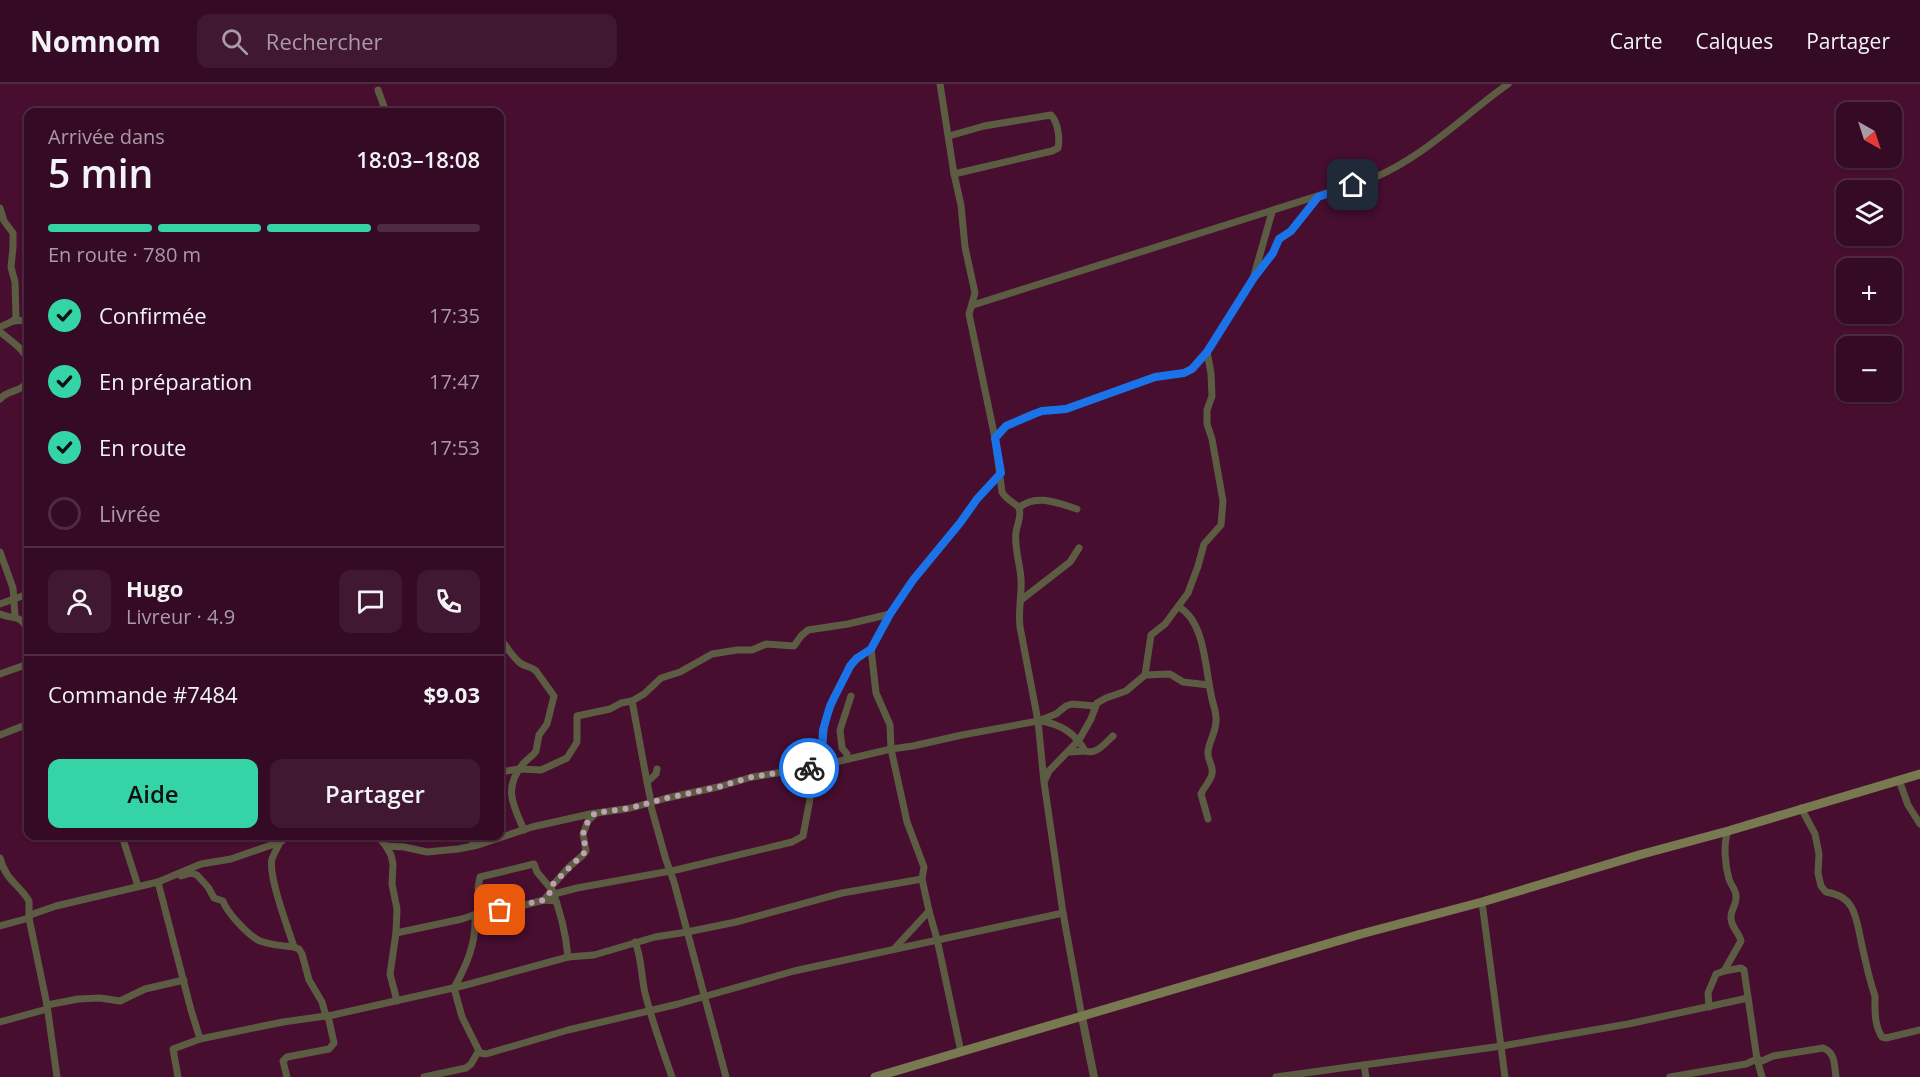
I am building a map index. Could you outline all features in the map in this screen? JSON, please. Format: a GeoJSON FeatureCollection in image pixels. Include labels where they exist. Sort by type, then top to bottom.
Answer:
{"type":"FeatureCollection","features":[{"type":"Feature","properties":{"kind":"main road"},"geometry":{"type":"LineString","coordinates":[[875,1077],[1361,934],[1482,902],[1639,855],[1724,834],[1801,808],[1920,774]]}},
{"type":"Feature","properties":{"kind":"street"},"geometry":{"type":"LineString","coordinates":[[940,84],[961,205],[965,247],[975,293],[969,314],[995,438],[1004,495],[1019,508]]}},
{"type":"Feature","properties":{"kind":"street"},"geometry":{"type":"LineString","coordinates":[[972,305],[1272,212],[1379,176],[1417,156],[1508,84]]}},
{"type":"Feature","properties":{"kind":"street"},"geometry":{"type":"LineString","coordinates":[[378,90],[385,108]]}},
{"type":"Feature","properties":{"kind":"street"},"geometry":{"type":"LineString","coordinates":[[949,136],[984,126],[1051,115],[1055,120],[1059,143],[1058,148],[1052,151],[954,174]]}},
{"type":"Feature","properties":{"kind":"street"},"geometry":{"type":"LineString","coordinates":[[995,438],[1006,426],[1042,411],[1066,409],[1155,377],[1184,373],[1199,363],[1253,279],[1273,253],[1279,239],[1291,231],[1318,197]]}},
{"type":"Feature","properties":{"kind":"street"},"geometry":{"type":"LineString","coordinates":[[0,208],[4,220],[13,233],[11,267],[16,317],[0,329],[14,345],[24,351]]}},
{"type":"Feature","properties":{"kind":"street"},"geometry":{"type":"LineString","coordinates":[[1253,279],[1272,212]]}},
{"type":"Feature","properties":{"kind":"street"},"geometry":{"type":"LineString","coordinates":[[13,321],[24,320]]}},
{"type":"Feature","properties":{"kind":"street"},"geometry":{"type":"LineString","coordinates":[[1145,675],[1151,634],[1165,624],[1191,588],[1204,544],[1219,528],[1222,517],[1220,484],[1207,424],[1212,396],[1207,352]]}},
{"type":"Feature","properties":{"kind":"street"},"geometry":{"type":"LineString","coordinates":[[0,399],[7,392],[24,387]]}},
{"type":"Feature","properties":{"kind":"street"},"geometry":{"type":"LineString","coordinates":[[396,933],[462,919],[482,912],[521,906],[554,895],[770,849],[802,837],[810,799],[811,768],[822,751],[825,722],[834,697],[853,662],[871,649],[890,614],[913,580],[977,499],[1001,473]]}},
{"type":"Feature","properties":{"kind":"street"},"geometry":{"type":"LineString","coordinates":[[1077,509],[1060,503],[1031,500],[1026,502],[1019,508],[1016,548],[1020,571],[1021,600],[1018,612],[1020,627],[1038,721],[1044,782],[1063,913],[1094,1077]]}},
{"type":"Feature","properties":{"kind":"street"},"geometry":{"type":"LineString","coordinates":[[1021,600],[1070,562],[1079,548]]}},
{"type":"Feature","properties":{"kind":"street"},"geometry":{"type":"LineString","coordinates":[[0,552],[3,568],[13,588],[15,616]]}},
{"type":"Feature","properties":{"kind":"street"},"geometry":{"type":"LineString","coordinates":[[0,604],[24,595]]}},
{"type":"Feature","properties":{"kind":"street"},"geometry":{"type":"LineString","coordinates":[[1179,607],[1189,612],[1198,632],[1217,718],[1216,730],[1208,749],[1208,760],[1213,768],[1212,774],[1202,792],[1208,819]]}},
{"type":"Feature","properties":{"kind":"street"},"geometry":{"type":"LineString","coordinates":[[0,614],[15,616],[24,624]]}},
{"type":"Feature","properties":{"kind":"street"},"geometry":{"type":"LineString","coordinates":[[504,771],[541,770],[570,756],[577,742],[577,716],[610,709],[632,701],[644,694],[661,678],[680,672],[712,654],[752,650],[766,644],[792,647],[808,630],[890,614]]}},
{"type":"Feature","properties":{"kind":"street"},"geometry":{"type":"LineString","coordinates":[[504,643],[520,664],[536,671],[554,696],[547,724],[538,735],[537,751],[523,763],[512,785],[510,796],[524,830]]}},
{"type":"Feature","properties":{"kind":"street"},"geometry":{"type":"LineString","coordinates":[[871,649],[876,693],[888,716],[891,749],[908,822],[924,867],[922,879],[961,1052]]}},
{"type":"Feature","properties":{"kind":"street"},"geometry":{"type":"LineString","coordinates":[[0,674],[24,665]]}},
{"type":"Feature","properties":{"kind":"street"},"geometry":{"type":"LineString","coordinates":[[1044,782],[1049,771],[1070,752],[1079,740],[1091,719],[1095,706],[1106,698],[1126,691],[1145,675],[1170,674],[1184,682],[1209,685]]}},
{"type":"Feature","properties":{"kind":"street"},"geometry":{"type":"LineString","coordinates":[[847,759],[842,748],[840,730],[851,696]]}},
{"type":"Feature","properties":{"kind":"street"},"geometry":{"type":"LineString","coordinates":[[632,701],[650,802],[674,882],[726,1077]]}},
{"type":"Feature","properties":{"kind":"street"},"geometry":{"type":"LineString","coordinates":[[504,836],[595,813],[718,787],[752,777],[811,768],[891,749],[1038,721],[1072,704],[1095,706]]}},
{"type":"Feature","properties":{"kind":"street"},"geometry":{"type":"LineString","coordinates":[[1038,721],[1066,729],[1079,740],[1085,751]]}},
{"type":"Feature","properties":{"kind":"street"},"geometry":{"type":"LineString","coordinates":[[0,735],[24,726]]}},
{"type":"Feature","properties":{"kind":"street"},"geometry":{"type":"LineString","coordinates":[[1070,752],[1094,751],[1113,736]]}},
{"type":"Feature","properties":{"kind":"street"},"geometry":{"type":"LineString","coordinates":[[647,782],[656,774],[657,769]]}},
{"type":"Feature","properties":{"kind":"street"},"geometry":{"type":"LineString","coordinates":[[1899,780],[1908,805],[1920,824]]}},
{"type":"Feature","properties":{"kind":"street"},"geometry":{"type":"LineString","coordinates":[[1801,808],[1815,834],[1821,886],[1826,892],[1836,893],[1844,899],[1858,918],[1875,996],[1873,1008],[1879,1033],[1886,1038],[1920,1030]]}},
{"type":"Feature","properties":{"kind":"street"},"geometry":{"type":"LineString","coordinates":[[568,957],[567,941],[552,885],[586,851],[583,834],[588,821],[595,813]]}},
{"type":"Feature","properties":{"kind":"street"},"geometry":{"type":"LineString","coordinates":[[1724,834],[1729,879],[1737,900],[1731,918],[1741,941],[1725,972]]}},
{"type":"Feature","properties":{"kind":"street"},"geometry":{"type":"LineString","coordinates":[[123,840],[138,886]]}},
{"type":"Feature","properties":{"kind":"street"},"geometry":{"type":"LineString","coordinates":[[170,879],[201,864],[231,859],[279,840]]}},
{"type":"Feature","properties":{"kind":"street"},"geometry":{"type":"LineString","coordinates":[[283,840],[272,859],[271,866],[276,892],[294,946]]}},
{"type":"Feature","properties":{"kind":"street"},"geometry":{"type":"LineString","coordinates":[[381,840],[393,864],[392,884],[397,909],[390,974],[397,1001]]}},
{"type":"Feature","properties":{"kind":"street"},"geometry":{"type":"LineString","coordinates":[[473,840],[473,846]]}},
{"type":"Feature","properties":{"kind":"street"},"geometry":{"type":"LineString","coordinates":[[386,846],[440,852],[492,840]]}},
{"type":"Feature","properties":{"kind":"street"},"geometry":{"type":"LineString","coordinates":[[0,858],[4,872],[29,901],[40,908],[48,909]]}},
{"type":"Feature","properties":{"kind":"street"},"geometry":{"type":"LineString","coordinates":[[482,912],[478,888],[480,875],[532,863],[554,895]]}},
{"type":"Feature","properties":{"kind":"street"},"geometry":{"type":"LineString","coordinates":[[0,926],[48,909],[187,874],[195,874],[208,887],[211,895],[223,902],[226,910],[255,938],[280,946],[294,946],[302,954],[309,980],[322,1002],[334,1043],[329,1049],[287,1057],[283,1061],[287,1077]]}},
{"type":"Feature","properties":{"kind":"street"},"geometry":{"type":"LineString","coordinates":[[176,1077],[173,1049],[200,1039],[397,1001],[568,957],[594,955],[655,937],[687,933],[736,922],[842,892],[922,879]]}},
{"type":"Feature","properties":{"kind":"street"},"geometry":{"type":"LineString","coordinates":[[158,882],[200,1039]]}},
{"type":"Feature","properties":{"kind":"street"},"geometry":{"type":"LineString","coordinates":[[544,900],[554,895]]}},
{"type":"Feature","properties":{"kind":"street"},"geometry":{"type":"LineString","coordinates":[[29,901],[29,917],[47,1007],[57,1077]]}},
{"type":"Feature","properties":{"kind":"street"},"geometry":{"type":"LineString","coordinates":[[1482,902],[1505,1077]]}},
{"type":"Feature","properties":{"kind":"street"},"geometry":{"type":"LineString","coordinates":[[894,950],[929,911]]}},
{"type":"Feature","properties":{"kind":"street"},"geometry":{"type":"LineString","coordinates":[[478,1052],[462,1017],[454,988],[463,972],[474,941],[475,918],[482,912]]}},
{"type":"Feature","properties":{"kind":"street"},"geometry":{"type":"LineString","coordinates":[[478,1052],[486,1054],[568,1030],[650,1011],[794,971],[1063,913]]}},
{"type":"Feature","properties":{"kind":"street"},"geometry":{"type":"LineString","coordinates":[[635,942],[650,1011],[672,1077]]}},
{"type":"Feature","properties":{"kind":"street"},"geometry":{"type":"LineString","coordinates":[[1709,1007],[1710,986],[1716,974],[1744,969],[1757,1059],[1762,1077]]}},
{"type":"Feature","properties":{"kind":"street"},"geometry":{"type":"LineString","coordinates":[[0,1022],[78,999],[100,998],[120,1001],[145,989],[184,980]]}},
{"type":"Feature","properties":{"kind":"street"},"geometry":{"type":"LineString","coordinates":[[1276,1077],[1502,1046],[1628,1024],[1748,998]]}},
{"type":"Feature","properties":{"kind":"street"},"geometry":{"type":"LineString","coordinates":[[1670,1077],[1823,1048],[1830,1050],[1833,1055],[1836,1077]]}},
{"type":"Feature","properties":{"kind":"street"},"geometry":{"type":"LineString","coordinates":[[424,1077],[466,1068],[478,1052]]}},
{"type":"Feature","properties":{"kind":"street"},"geometry":{"type":"LineString","coordinates":[[1364,1065],[1366,1077]]}},
{"type":"Feature","properties":{"kind":"way so far"},"geometry":{"type":"LineString","coordinates":[[500,910],[544,900],[552,890],[552,885],[586,851],[583,834],[588,821],[595,813],[631,808],[752,777],[809,768]]}},
{"type":"Feature","properties":{"kind":"route"},"geometry":{"type":"LineString","coordinates":[[809,768],[815,767],[820,759],[825,722],[834,697],[850,666],[857,658],[871,649],[890,614],[913,580],[977,499],[1001,473],[995,438],[1002,430],[1016,421],[1042,411],[1066,409],[1155,377],[1184,373],[1192,369],[1207,352],[1253,279],[1273,253],[1276,242],[1297,225],[1318,197],[1353,185]]}}]}
